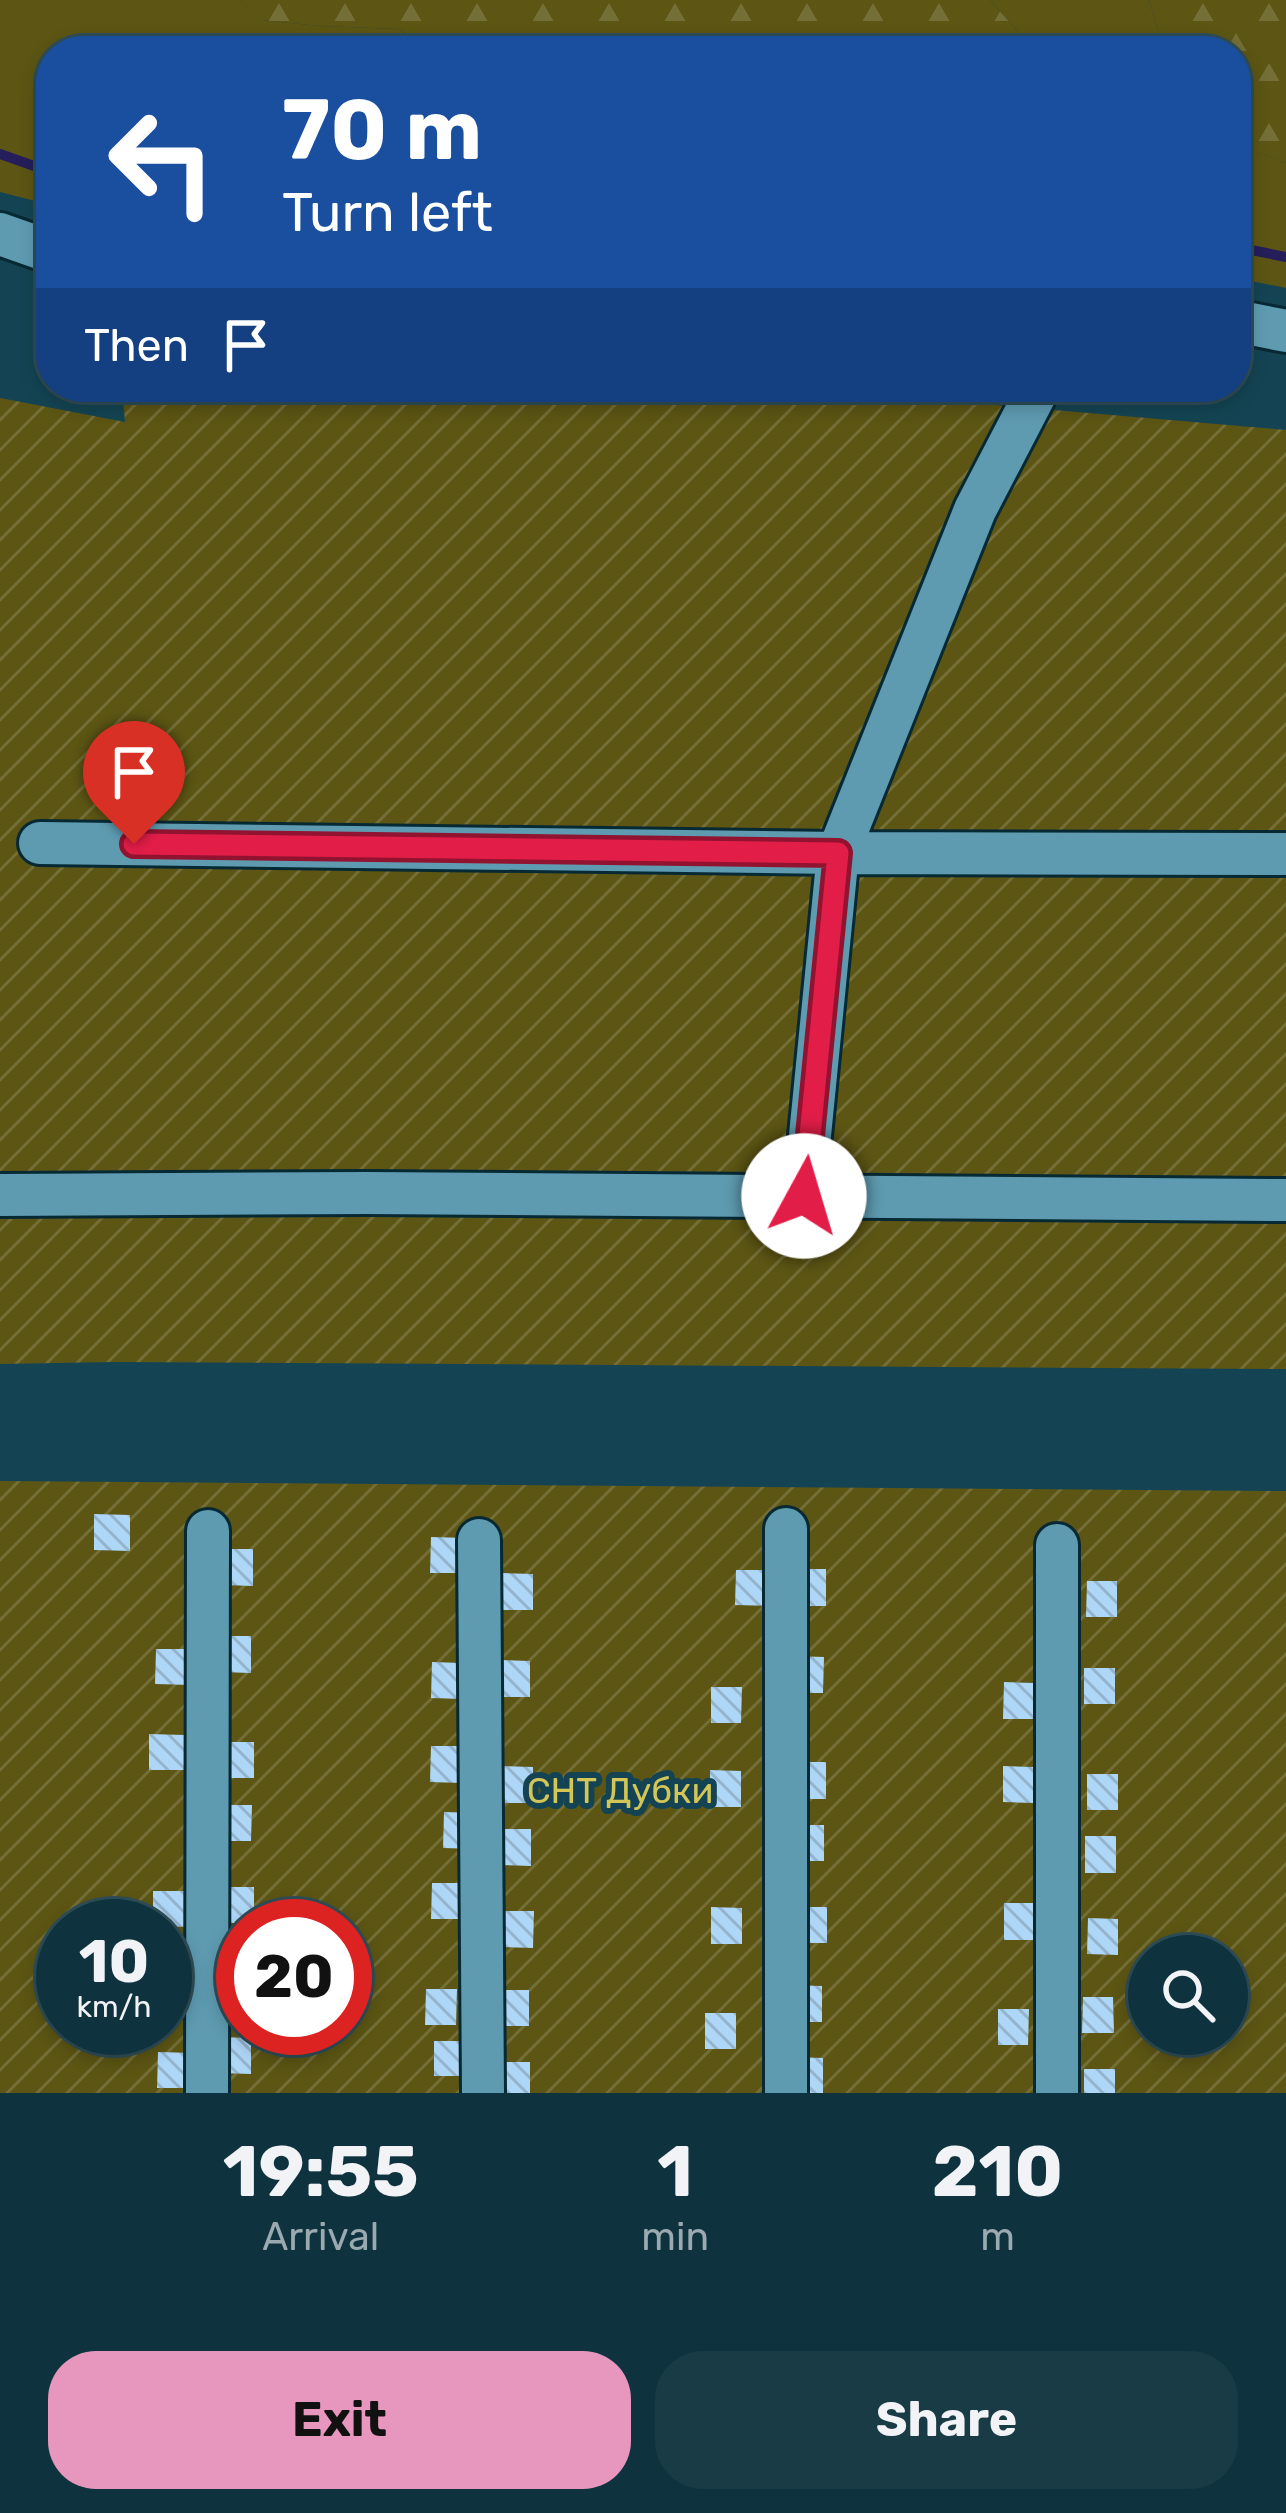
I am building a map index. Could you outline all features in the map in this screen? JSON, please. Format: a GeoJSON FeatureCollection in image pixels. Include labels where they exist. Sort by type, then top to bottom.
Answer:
{"type":"FeatureCollection","features":[{"type":"Feature","properties":{"kind":"street"},"geometry":{"type":"LineString","coordinates":[[0,234],[36,247]]}},
{"type":"Feature","properties":{"kind":"street"},"geometry":{"type":"LineString","coordinates":[[1251,324],[1286,331]]}},
{"type":"Feature","properties":{"kind":"street"},"geometry":{"type":"LineString","coordinates":[[804,1196],[838,853],[975,510],[1032,402]]}},
{"type":"Feature","properties":{"kind":"street"},"geometry":{"type":"LineString","coordinates":[[40,843],[1286,854]]}},
{"type":"Feature","properties":{"kind":"street"},"geometry":{"type":"LineString","coordinates":[[0,1195],[1286,1200]]}},
{"type":"Feature","properties":{"kind":"street"},"geometry":{"type":"LineString","coordinates":[[786,1529],[786,2093]]}},
{"type":"Feature","properties":{"kind":"street"},"geometry":{"type":"LineString","coordinates":[[207,2093],[208,1531]]}},
{"type":"Feature","properties":{"kind":"street"},"geometry":{"type":"LineString","coordinates":[[479,1540],[483,2093]]}},
{"type":"Feature","properties":{"kind":"street"},"geometry":{"type":"LineString","coordinates":[[1057,1545],[1057,2093]]}},
{"type":"Feature","properties":{"kind":"green space"},"geometry":{"type":"Polygon","coordinates":[[[0,0],[241,0],[261,20],[397,29],[412,36],[36,36],[36,201],[0,192],[0,0]]]}},
{"type":"Feature","properties":{"kind":"green space"},"geometry":{"type":"Polygon","coordinates":[[[241,0],[990,0],[1022,36],[412,36],[397,29],[260,20],[241,0]]]}},
{"type":"Feature","properties":{"kind":"green space"},"geometry":{"type":"Polygon","coordinates":[[[990,0],[1149,0],[1160,36],[1022,36],[990,0]]]}},
{"type":"Feature","properties":{"kind":"green space"},"geometry":{"type":"Polygon","coordinates":[[[1149,0],[1286,0],[1286,163],[1251,149],[1251,36],[1160,36],[1149,0]]]}},
{"type":"Feature","properties":{"kind":"green space"},"geometry":{"type":"Polygon","coordinates":[[[1251,149],[1286,163],[1286,288],[1251,281],[1251,149]]]}},
{"type":"Feature","properties":{"kind":"green space"},"geometry":{"type":"Polygon","coordinates":[[[0,398],[125,422],[123,402],[960,402],[1286,430],[1286,1369],[0,1364],[0,398]]]}},
{"type":"Feature","properties":{"kind":"green space","name":"СНТ Дубки"},"geometry":{"type":"Polygon","coordinates":[[[0,1481],[1286,1491],[1286,2093],[0,2093],[0,1481]]]}},
{"type":"Feature","properties":{"kind":"building"},"geometry":{"type":"Polygon","coordinates":[[[94,1514],[130,1515],[130,1551],[94,1550],[94,1514]]]}},
{"type":"Feature","properties":{"kind":"building"},"geometry":{"type":"Polygon","coordinates":[[[431,1537],[467,1538],[466,1573],[430,1573],[431,1537]]]}},
{"type":"Feature","properties":{"kind":"building"},"geometry":{"type":"Polygon","coordinates":[[[223,1549],[253,1549],[253,1586],[223,1585],[223,1549]]]}},
{"type":"Feature","properties":{"kind":"building"},"geometry":{"type":"Polygon","coordinates":[[[795,1569],[826,1569],[826,1606],[795,1606],[795,1569]]]}},
{"type":"Feature","properties":{"kind":"building"},"geometry":{"type":"Polygon","coordinates":[[[736,1570],[771,1570],[771,1606],[735,1605],[736,1570]]]}},
{"type":"Feature","properties":{"kind":"building"},"geometry":{"type":"Polygon","coordinates":[[[502,1573],[533,1574],[533,1610],[502,1610],[502,1573]]]}},
{"type":"Feature","properties":{"kind":"building"},"geometry":{"type":"Polygon","coordinates":[[[1087,1581],[1117,1581],[1117,1617],[1086,1617],[1087,1581]]]}},
{"type":"Feature","properties":{"kind":"building"},"geometry":{"type":"Polygon","coordinates":[[[220,1636],[251,1636],[251,1673],[220,1672],[220,1636]]]}},
{"type":"Feature","properties":{"kind":"building"},"geometry":{"type":"Polygon","coordinates":[[[156,1649],[192,1649],[191,1685],[155,1684],[156,1649]]]}},
{"type":"Feature","properties":{"kind":"building"},"geometry":{"type":"Polygon","coordinates":[[[792,1656],[824,1657],[823,1693],[792,1693],[792,1656]]]}},
{"type":"Feature","properties":{"kind":"building"},"geometry":{"type":"Polygon","coordinates":[[[500,1660],[530,1661],[530,1697],[499,1697],[500,1660]]]}},
{"type":"Feature","properties":{"kind":"building"},"geometry":{"type":"Polygon","coordinates":[[[432,1662],[462,1663],[462,1699],[431,1698],[432,1662]]]}},
{"type":"Feature","properties":{"kind":"building"},"geometry":{"type":"Polygon","coordinates":[[[1084,1668],[1115,1668],[1115,1704],[1084,1704],[1084,1668]]]}},
{"type":"Feature","properties":{"kind":"building"},"geometry":{"type":"Polygon","coordinates":[[[1004,1682],[1035,1683],[1035,1719],[1003,1719],[1004,1682]]]}},
{"type":"Feature","properties":{"kind":"building"},"geometry":{"type":"Polygon","coordinates":[[[711,1687],[742,1687],[741,1723],[711,1723],[711,1687]]]}},
{"type":"Feature","properties":{"kind":"building"},"geometry":{"type":"Polygon","coordinates":[[[149,1734],[185,1735],[185,1770],[149,1770],[149,1734]]]}},
{"type":"Feature","properties":{"kind":"building"},"geometry":{"type":"Polygon","coordinates":[[[223,1742],[254,1742],[254,1778],[223,1778],[223,1742]]]}},
{"type":"Feature","properties":{"kind":"building"},"geometry":{"type":"Polygon","coordinates":[[[431,1746],[461,1746],[461,1783],[430,1782],[431,1746]]]}},
{"type":"Feature","properties":{"kind":"building"},"geometry":{"type":"Polygon","coordinates":[[[795,1762],[826,1762],[826,1799],[795,1799],[795,1762]]]}},
{"type":"Feature","properties":{"kind":"building"},"geometry":{"type":"Polygon","coordinates":[[[502,1766],[533,1767],[533,1803],[502,1803],[502,1766]]]}},
{"type":"Feature","properties":{"kind":"building"},"geometry":{"type":"Polygon","coordinates":[[[1003,1766],[1034,1767],[1033,1803],[1003,1802],[1003,1766]]]}},
{"type":"Feature","properties":{"kind":"building"},"geometry":{"type":"Polygon","coordinates":[[[710,1770],[741,1771],[741,1807],[710,1807],[710,1770]]]}},
{"type":"Feature","properties":{"kind":"building"},"geometry":{"type":"Polygon","coordinates":[[[1087,1774],[1118,1774],[1118,1810],[1087,1810],[1087,1774]]]}},
{"type":"Feature","properties":{"kind":"building"},"geometry":{"type":"Polygon","coordinates":[[[221,1805],[252,1805],[251,1841],[221,1841],[221,1805]]]}},
{"type":"Feature","properties":{"kind":"building"},"geometry":{"type":"Polygon","coordinates":[[[444,1812],[479,1813],[479,1849],[443,1848],[444,1812]]]}},
{"type":"Feature","properties":{"kind":"building"},"geometry":{"type":"Polygon","coordinates":[[[793,1825],[824,1825],[824,1861],[793,1861],[793,1825]]]}},
{"type":"Feature","properties":{"kind":"building"},"geometry":{"type":"Polygon","coordinates":[[[501,1829],[531,1829],[531,1866],[500,1865],[501,1829]]]}},
{"type":"Feature","properties":{"kind":"building"},"geometry":{"type":"Polygon","coordinates":[[[1085,1836],[1116,1836],[1116,1873],[1085,1873],[1085,1836]]]}},
{"type":"Feature","properties":{"kind":"building"},"geometry":{"type":"Polygon","coordinates":[[[432,1883],[463,1883],[462,1919],[431,1919],[432,1883]]]}},
{"type":"Feature","properties":{"kind":"building"},"geometry":{"type":"Polygon","coordinates":[[[224,1887],[254,1887],[254,1899],[224,1899],[224,1887]]]}},
{"type":"Feature","properties":{"kind":"building"},"geometry":{"type":"Polygon","coordinates":[[[153,1891],[189,1891],[189,1899],[153,1899],[153,1891]]]}},
{"type":"Feature","properties":{"kind":"building"},"geometry":{"type":"Polygon","coordinates":[[[1004,1903],[1035,1903],[1035,1940],[1004,1940],[1004,1903]]]}},
{"type":"Feature","properties":{"kind":"building"},"geometry":{"type":"Polygon","coordinates":[[[711,1907],[742,1908],[742,1944],[711,1944],[711,1907]]]}},
{"type":"Feature","properties":{"kind":"building"},"geometry":{"type":"Polygon","coordinates":[[[796,1907],[827,1907],[827,1943],[795,1943],[796,1907]]]}},
{"type":"Feature","properties":{"kind":"building"},"geometry":{"type":"Polygon","coordinates":[[[503,1911],[534,1911],[533,1948],[503,1947],[503,1911]]]}},
{"type":"Feature","properties":{"kind":"building"},"geometry":{"type":"Polygon","coordinates":[[[1088,1918],[1118,1919],[1118,1955],[1087,1954],[1088,1918]]]}},
{"type":"Feature","properties":{"kind":"building"},"geometry":{"type":"Polygon","coordinates":[[[791,1985],[822,1986],[822,2022],[791,2022],[791,1985]]]}},
{"type":"Feature","properties":{"kind":"building"},"geometry":{"type":"Polygon","coordinates":[[[426,1989],[457,1989],[456,2025],[425,2025],[426,1989]]]}},
{"type":"Feature","properties":{"kind":"building"},"geometry":{"type":"Polygon","coordinates":[[[498,1990],[529,1990],[529,2026],[498,2026],[498,1990]]]}},
{"type":"Feature","properties":{"kind":"building"},"geometry":{"type":"Polygon","coordinates":[[[1083,1997],[1113,1997],[1114,2033],[1082,2033],[1083,1997]]]}},
{"type":"Feature","properties":{"kind":"building"},"geometry":{"type":"Polygon","coordinates":[[[998,2009],[1029,2009],[1028,2045],[998,2045],[998,2009]]]}},
{"type":"Feature","properties":{"kind":"building"},"geometry":{"type":"Polygon","coordinates":[[[705,2013],[736,2013],[736,2049],[705,2049],[705,2013]]]}},
{"type":"Feature","properties":{"kind":"building"},"geometry":{"type":"Polygon","coordinates":[[[434,2041],[470,2041],[469,2076],[434,2076],[434,2041]]]}},
{"type":"Feature","properties":{"kind":"building"},"geometry":{"type":"Polygon","coordinates":[[[194,2053],[193,2088],[157,2088],[158,2055],[194,2053]]]}},
{"type":"Feature","properties":{"kind":"building"},"geometry":{"type":"Polygon","coordinates":[[[220,2055],[251,2055],[251,2074],[220,2073],[220,2055]]]}},
{"type":"Feature","properties":{"kind":"building"},"geometry":{"type":"Polygon","coordinates":[[[793,2057],[823,2058],[823,2093],[792,2093],[793,2057]]]}},
{"type":"Feature","properties":{"kind":"building"},"geometry":{"type":"Polygon","coordinates":[[[500,2062],[530,2062],[530,2093],[500,2093],[500,2062]]]}},
{"type":"Feature","properties":{"kind":"building"},"geometry":{"type":"Polygon","coordinates":[[[1084,2069],[1115,2069],[1115,2093],[1084,2093],[1084,2069]]]}},
{"type":"Feature","properties":{"kind":"waterway"},"geometry":{"type":"LineString","coordinates":[[0,154],[36,167]]}},
{"type":"Feature","properties":{"kind":"waterway"},"geometry":{"type":"LineString","coordinates":[[1251,250],[1286,257]]}},
{"type":"Feature","properties":{"kind":"route"},"geometry":{"type":"LineString","coordinates":[[134,844],[838,853],[804,1196]]}}]}
